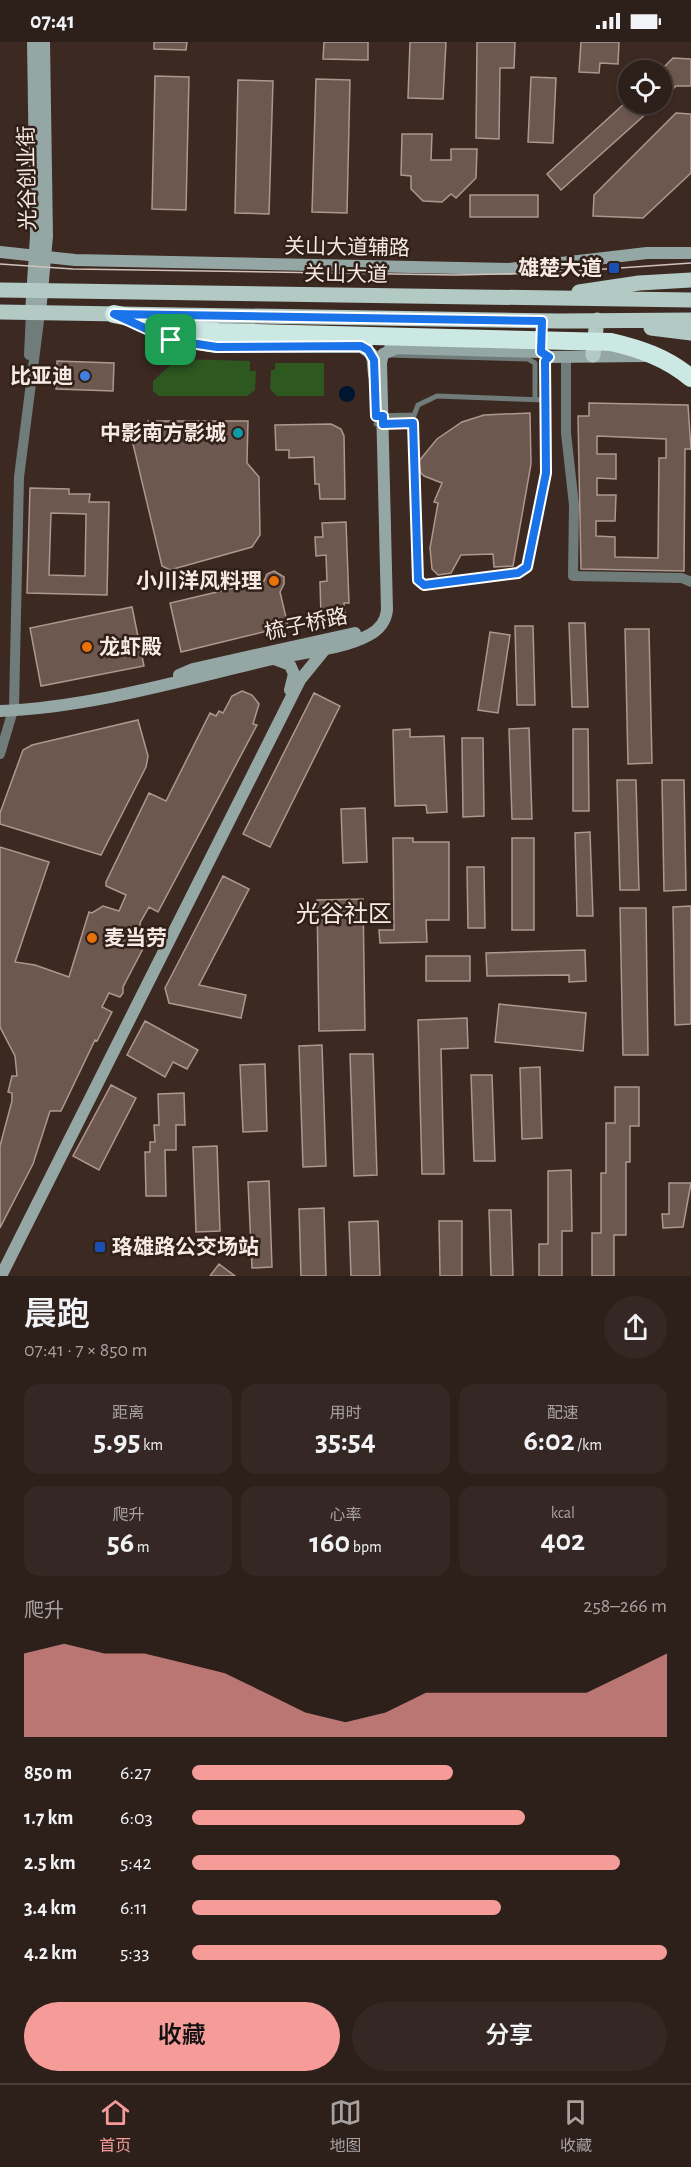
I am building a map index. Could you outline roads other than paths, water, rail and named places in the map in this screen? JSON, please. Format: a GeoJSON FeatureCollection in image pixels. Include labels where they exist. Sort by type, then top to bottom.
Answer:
{"type":"FeatureCollection","features":[{"type":"Feature","properties":{"kind":"highway"},"geometry":{"type":"LineString","coordinates":[[114,314],[192,330],[218,332],[611,342],[651,353],[691,378]]}},
{"type":"Feature","properties":{"kind":"main road"},"geometry":{"type":"LineString","coordinates":[[543,300],[597,288],[691,280]]}},
{"type":"Feature","properties":{"kind":"main road","name":"关山大道"},"geometry":{"type":"LineString","coordinates":[[0,290],[543,300],[691,300]]}},
{"type":"Feature","properties":{"kind":"main road","name":"关山大道"},"geometry":{"type":"LineString","coordinates":[[0,312],[542,321],[691,320]]}},
{"type":"Feature","properties":{"kind":"main road"},"geometry":{"type":"LineString","coordinates":[[593,355],[597,320],[691,333]]}},
{"type":"Feature","properties":{"kind":"main road"},"geometry":{"type":"LineString","coordinates":[[542,321],[545,355]]}},
{"type":"Feature","properties":{"kind":"street","name":"光谷创业街"},"geometry":{"type":"LineString","coordinates":[[33,42],[40,256],[36,313]]}},
{"type":"Feature","properties":{"kind":"street","name":"光谷创业街"},"geometry":{"type":"LineString","coordinates":[[40,256],[47,236],[44,42]]}},
{"type":"Feature","properties":{"kind":"street","name":"关山大道辅路"},"geometry":{"type":"LineString","coordinates":[[1,252],[75,260],[509,269],[624,256],[691,253]]}},
{"type":"Feature","properties":{"kind":"street"},"geometry":{"type":"LineString","coordinates":[[0,754],[11,665],[14,478],[36,313]]}},
{"type":"Feature","properties":{"kind":"street"},"geometry":{"type":"LineString","coordinates":[[114,314],[171,340],[205,345],[361,346],[566,357],[593,355],[652,357],[679,364],[691,371]]}},
{"type":"Feature","properties":{"kind":"street"},"geometry":{"type":"LineString","coordinates":[[361,346],[378,354],[397,348]]}},
{"type":"Feature","properties":{"kind":"street"},"geometry":{"type":"LineString","coordinates":[[378,354],[380,420]]}},
{"type":"Feature","properties":{"kind":"street"},"geometry":{"type":"LineString","coordinates":[[566,357],[566,433],[574,505],[573,576],[682,578],[691,582]]}},
{"type":"Feature","properties":{"kind":"street","name":"梳子桥路"},"geometry":{"type":"LineString","coordinates":[[6,709],[105,692],[216,663],[357,633],[369,627],[378,616],[381,603],[380,420]]}},
{"type":"Feature","properties":{"kind":"street","name":"梳子桥路"},"geometry":{"type":"LineString","coordinates":[[6,709],[45,709],[106,698],[326,648],[368,636],[386,618],[380,420]]}},
{"type":"Feature","properties":{"kind":"street"},"geometry":{"type":"LineString","coordinates":[[1,1276],[300,680],[326,648]]}},
{"type":"Feature","properties":{"kind":"street"},"geometry":{"type":"LineString","coordinates":[[0,1264],[293,683],[294,674],[290,665],[274,659]]}},
{"type":"Feature","properties":{"kind":"street"},"geometry":{"type":"LineString","coordinates":[[0,734],[6,709]]}},
{"type":"Feature","properties":{"kind":"lane"},"geometry":{"type":"LineString","coordinates":[[378,354],[533,360],[536,365],[535,399]]}},
{"type":"Feature","properties":{"kind":"lane"},"geometry":{"type":"LineString","coordinates":[[545,355],[545,400],[545,479],[527,567],[518,573],[424,585],[418,580],[413,423],[417,405],[437,396],[545,400]]}},
{"type":"Feature","properties":{"kind":"lane"},"geometry":{"type":"LineString","coordinates":[[380,420],[413,416]]}},
{"type":"Feature","properties":{"kind":"lane"},"geometry":{"type":"LineString","coordinates":[[380,420],[413,423]]}},
{"type":"Feature","properties":{"kind":"water"},"geometry":{"type":"Polygon","coordinates":[[[347,386],[355,394],[347,402],[339,394],[347,386]]]}},
{"type":"Feature","properties":{"kind":"tram line"},"geometry":{"type":"LineString","coordinates":[[0,264],[73,269],[456,275],[548,273],[691,263]]}},
{"type":"Feature","properties":{"kind":"place","name":"雄楚大道"},"geometry":{"type":"Point","coordinates":[614,268]}},
{"type":"Feature","properties":{"kind":"place","name":"比亚迪"},"geometry":{"type":"Point","coordinates":[85,376]}},
{"type":"Feature","properties":{"kind":"place","name":"中影南方影城"},"geometry":{"type":"Point","coordinates":[238,433]}},
{"type":"Feature","properties":{"kind":"place","name":"小川洋风料理"},"geometry":{"type":"Point","coordinates":[274,581]}},
{"type":"Feature","properties":{"kind":"place","name":"龙虾殿"},"geometry":{"type":"Point","coordinates":[87,647]}},
{"type":"Feature","properties":{"kind":"place","name":"麦当劳"},"geometry":{"type":"Point","coordinates":[92,938]}},
{"type":"Feature","properties":{"kind":"place","name":"珞雄路公交场站"},"geometry":{"type":"Point","coordinates":[100,1247]}},
{"type":"Feature","properties":{"kind":"district","name":"光谷社区"},"geometry":{"type":"Point","coordinates":[344,914]}}]}
